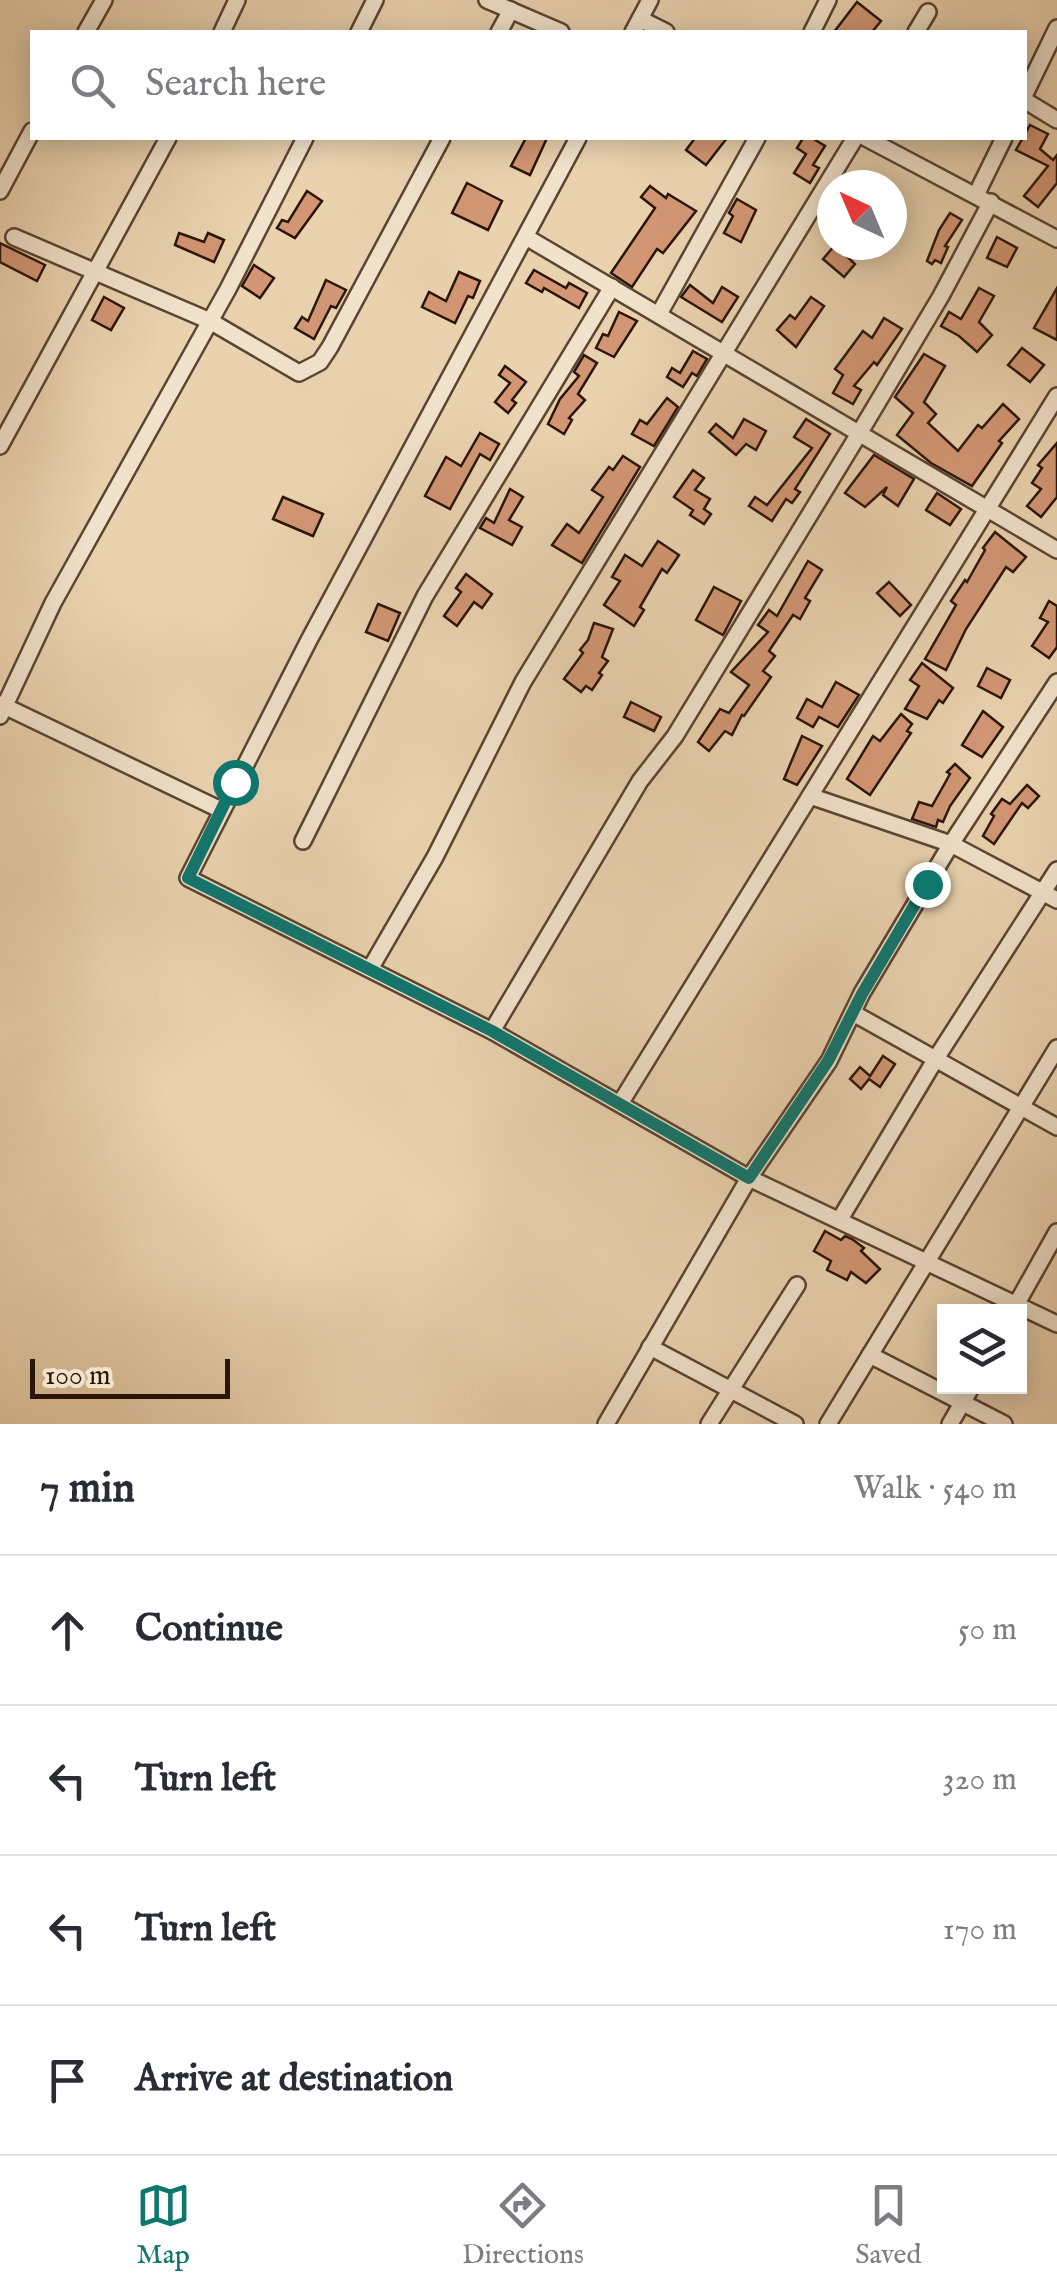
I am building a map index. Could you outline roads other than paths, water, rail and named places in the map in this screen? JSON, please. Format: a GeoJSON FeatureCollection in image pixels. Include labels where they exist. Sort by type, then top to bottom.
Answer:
{"type":"FeatureCollection","features":[{"type":"Feature","properties":{"kind":"street"},"geometry":{"type":"LineString","coordinates":[[87,30],[104,0]]}},
{"type":"Feature","properties":{"kind":"street"},"geometry":{"type":"LineString","coordinates":[[223,30],[238,0]]}},
{"type":"Feature","properties":{"kind":"street"},"geometry":{"type":"LineString","coordinates":[[360,30],[375,0]]}},
{"type":"Feature","properties":{"kind":"street"},"geometry":{"type":"LineString","coordinates":[[486,0],[556,30]]}},
{"type":"Feature","properties":{"kind":"street"},"geometry":{"type":"LineString","coordinates":[[637,26],[650,0]]}},
{"type":"Feature","properties":{"kind":"street"},"geometry":{"type":"LineString","coordinates":[[813,30],[828,0]]}},
{"type":"Feature","properties":{"kind":"street"},"geometry":{"type":"LineString","coordinates":[[500,30],[510,10]]}},
{"type":"Feature","properties":{"kind":"street"},"geometry":{"type":"LineString","coordinates":[[917,30],[928,12]]}},
{"type":"Feature","properties":{"kind":"street"},"geometry":{"type":"LineString","coordinates":[[1027,92],[1057,28]]}},
{"type":"Feature","properties":{"kind":"street"},"geometry":{"type":"LineString","coordinates":[[1027,100],[1057,120]]}},
{"type":"Feature","properties":{"kind":"street"},"geometry":{"type":"LineString","coordinates":[[0,191],[30,136]]}},
{"type":"Feature","properties":{"kind":"street"},"geometry":{"type":"LineString","coordinates":[[0,446],[167,140]]}},
{"type":"Feature","properties":{"kind":"street"},"geometry":{"type":"LineString","coordinates":[[221,810],[2,709],[53,604],[210,321],[304,140]]}},
{"type":"Feature","properties":{"kind":"street"},"geometry":{"type":"LineString","coordinates":[[14,237],[210,321],[298,373],[320,362],[441,140]]}},
{"type":"Feature","properties":{"kind":"street"},"geometry":{"type":"LineString","coordinates":[[577,140],[308,642],[188,878],[492,1031],[749,1178],[840,1219],[1006,1304]]}},
{"type":"Feature","properties":{"kind":"street"},"geometry":{"type":"LineString","coordinates":[[659,314],[756,140]]}},
{"type":"Feature","properties":{"kind":"street"},"geometry":{"type":"LineString","coordinates":[[370,970],[435,856],[523,682],[854,140]]}},
{"type":"Feature","properties":{"kind":"street"},"geometry":{"type":"LineString","coordinates":[[870,140],[1057,239]]}},
{"type":"Feature","properties":{"kind":"street"},"geometry":{"type":"LineString","coordinates":[[492,1031],[640,781],[676,736],[941,296],[984,198],[1003,140]]}},
{"type":"Feature","properties":{"kind":"street"},"geometry":{"type":"LineString","coordinates":[[526,237],[1057,550]]}},
{"type":"Feature","properties":{"kind":"street"},"geometry":{"type":"LineString","coordinates":[[303,842],[425,596],[612,287]]}},
{"type":"Feature","properties":{"kind":"street"},"geometry":{"type":"LineString","coordinates":[[621,1102],[1057,396]]}},
{"type":"Feature","properties":{"kind":"street"},"geometry":{"type":"LineString","coordinates":[[606,1424],[749,1178],[819,1076],[951,844],[1057,682]]}},
{"type":"Feature","properties":{"kind":"street"},"geometry":{"type":"LineString","coordinates":[[810,796],[951,844],[1050,897]]}},
{"type":"Feature","properties":{"kind":"street"},"geometry":{"type":"LineString","coordinates":[[840,1219],[935,1060],[1050,897],[1057,870]]}},
{"type":"Feature","properties":{"kind":"street"},"geometry":{"type":"LineString","coordinates":[[853,1013],[1057,1127]]}},
{"type":"Feature","properties":{"kind":"street"},"geometry":{"type":"LineString","coordinates":[[828,1424],[1057,1048]]}},
{"type":"Feature","properties":{"kind":"street"},"geometry":{"type":"LineString","coordinates":[[1016,1304],[1057,1232]]}},
{"type":"Feature","properties":{"kind":"street"},"geometry":{"type":"LineString","coordinates":[[710,1424],[797,1285]]}},
{"type":"Feature","properties":{"kind":"street"},"geometry":{"type":"LineString","coordinates":[[1027,1313],[1057,1324]]}},
{"type":"Feature","properties":{"kind":"street"},"geometry":{"type":"LineString","coordinates":[[650,1347],[795,1424]]}},
{"type":"Feature","properties":{"kind":"street"},"geometry":{"type":"LineString","coordinates":[[870,1355],[1004,1424]]}},
{"type":"Feature","properties":{"kind":"street"},"geometry":{"type":"LineString","coordinates":[[950,1424],[968,1394]]}}]}
